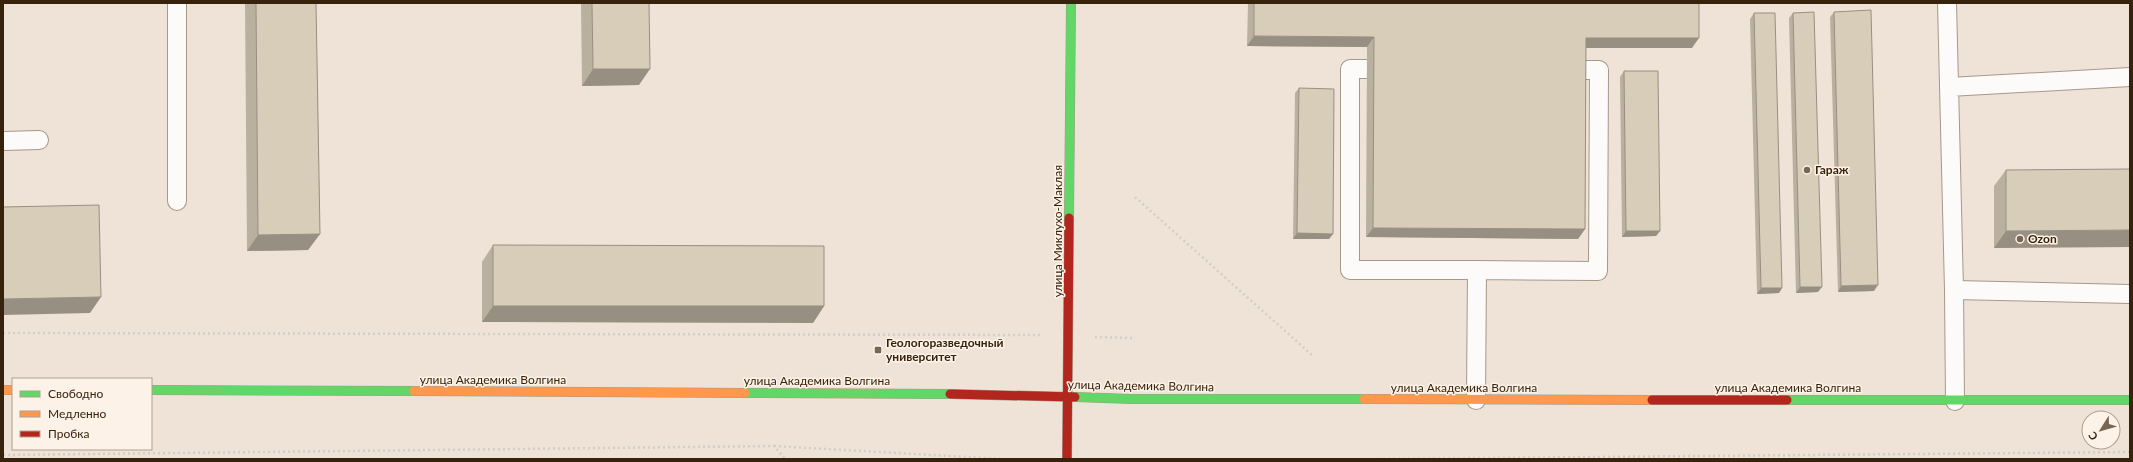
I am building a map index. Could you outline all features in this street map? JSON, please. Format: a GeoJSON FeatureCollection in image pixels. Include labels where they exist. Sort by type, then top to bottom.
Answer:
{"type":"FeatureCollection","features":[{"type":"Feature","properties":{"kind":"street","name":"улица Миклухо-Маклая"},"geometry":{"type":"LineString","coordinates":[[1068,459],[1071,3]]}},
{"type":"Feature","properties":{"kind":"street","name":"улица Академика Волгина"},"geometry":{"type":"LineString","coordinates":[[152,390],[986,394],[1140,399],[2130,400]]}},
{"type":"Feature","properties":{"kind":"lane"},"geometry":{"type":"LineString","coordinates":[[177,3],[177,201]]}},
{"type":"Feature","properties":{"kind":"lane"},"geometry":{"type":"LineString","coordinates":[[1947,3],[1954,290],[1955,400]]}},
{"type":"Feature","properties":{"kind":"lane"},"geometry":{"type":"LineString","coordinates":[[1366,69],[1350,69],[1350,270],[1598,271],[1599,70],[1579,70]]}},
{"type":"Feature","properties":{"kind":"lane"},"geometry":{"type":"LineString","coordinates":[[1949,87],[2130,77]]}},
{"type":"Feature","properties":{"kind":"lane"},"geometry":{"type":"LineString","coordinates":[[3,141],[39,140]]}},
{"type":"Feature","properties":{"kind":"lane"},"geometry":{"type":"LineString","coordinates":[[1476,270],[1476,400]]}},
{"type":"Feature","properties":{"kind":"lane"},"geometry":{"type":"LineString","coordinates":[[1954,290],[2130,294]]}},
{"type":"Feature","properties":{"kind":"path"},"geometry":{"type":"LineString","coordinates":[[1135,197],[1312,355]]}},
{"type":"Feature","properties":{"kind":"path"},"geometry":{"type":"LineString","coordinates":[[3,333],[987,333]]}},
{"type":"Feature","properties":{"kind":"path"},"geometry":{"type":"LineString","coordinates":[[774,446],[785,459]]}},
{"type":"Feature","properties":{"kind":"path"},"geometry":{"type":"LineString","coordinates":[[3,456],[774,446],[1002,459]]}},
{"type":"Feature","properties":{"kind":"path"},"geometry":{"type":"LineString","coordinates":[[1373,459],[2130,452]]}},
{"type":"Feature","properties":{"kind":"building"},"geometry":{"type":"Polygon","coordinates":[[[256,3],[316,3],[320,234],[258,235],[256,3]]]}},
{"type":"Feature","properties":{"kind":"building"},"geometry":{"type":"Polygon","coordinates":[[[592,3],[649,3],[650,69],[593,69],[592,3]]]}},
{"type":"Feature","properties":{"kind":"building"},"geometry":{"type":"Polygon","coordinates":[[[1254,3],[1699,3],[1699,38],[1586,38],[1585,229],[1373,228],[1374,37],[1254,36],[1254,3]]]}},
{"type":"Feature","properties":{"kind":"building"},"geometry":{"type":"Polygon","coordinates":[[[1871,10],[1878,285],[1841,286],[1834,12],[1871,10]]]}},
{"type":"Feature","properties":{"kind":"building"},"geometry":{"type":"Polygon","coordinates":[[[1814,12],[1822,287],[1800,287],[1793,13],[1814,12]]]}},
{"type":"Feature","properties":{"kind":"building"},"geometry":{"type":"Polygon","coordinates":[[[1754,13],[1775,13],[1782,288],[1761,288],[1754,13]]]}},
{"type":"Feature","properties":{"kind":"building"},"geometry":{"type":"Polygon","coordinates":[[[1624,71],[1658,71],[1660,231],[1626,231],[1624,71]]]}},
{"type":"Feature","properties":{"kind":"building"},"geometry":{"type":"Polygon","coordinates":[[[1299,88],[1334,89],[1333,234],[1297,233],[1299,88]]]}},
{"type":"Feature","properties":{"kind":"building"},"geometry":{"type":"Polygon","coordinates":[[[2130,169],[2130,230],[2006,231],[2006,170],[2130,169]]]}},
{"type":"Feature","properties":{"kind":"building"},"geometry":{"type":"Polygon","coordinates":[[[99,205],[101,297],[3,299],[3,207],[99,205]]]}},
{"type":"Feature","properties":{"kind":"building"},"geometry":{"type":"Polygon","coordinates":[[[493,245],[824,246],[824,306],[493,306],[493,245]]]}},
{"type":"Feature","properties":{"kind":"traffic: fast"},"geometry":{"type":"LineString","coordinates":[[1069,218],[1071,3]]}},
{"type":"Feature","properties":{"kind":"traffic: fast"},"geometry":{"type":"LineString","coordinates":[[152,390],[414,391]]}},
{"type":"Feature","properties":{"kind":"traffic: fast"},"geometry":{"type":"LineString","coordinates":[[745,393],[950,394]]}},
{"type":"Feature","properties":{"kind":"traffic: fast"},"geometry":{"type":"LineString","coordinates":[[1075,397],[1132,399],[1364,399]]}},
{"type":"Feature","properties":{"kind":"traffic: fast"},"geometry":{"type":"LineString","coordinates":[[1787,400],[2130,400]]}},
{"type":"Feature","properties":{"kind":"traffic: slow"},"geometry":{"type":"LineString","coordinates":[[3,390],[12,390]]}},
{"type":"Feature","properties":{"kind":"traffic: slow"},"geometry":{"type":"LineString","coordinates":[[414,391],[745,393]]}},
{"type":"Feature","properties":{"kind":"traffic: slow"},"geometry":{"type":"LineString","coordinates":[[1364,399],[1652,400]]}},
{"type":"Feature","properties":{"kind":"traffic: jam"},"geometry":{"type":"LineString","coordinates":[[1067,459],[1069,218]]}},
{"type":"Feature","properties":{"kind":"traffic: jam"},"geometry":{"type":"LineString","coordinates":[[950,394],[1075,397]]}},
{"type":"Feature","properties":{"kind":"traffic: jam"},"geometry":{"type":"LineString","coordinates":[[1652,400],[1787,400]]}},
{"type":"Feature","properties":{"kind":"place","name":"Гараж"},"geometry":{"type":"Point","coordinates":[1807,170]}},
{"type":"Feature","properties":{"kind":"place","name":"Ozon"},"geometry":{"type":"Point","coordinates":[2020,239]}},
{"type":"Feature","properties":{"kind":"place","name":"Геологоразведочный университет"},"geometry":{"type":"Point","coordinates":[878,350]}}]}
